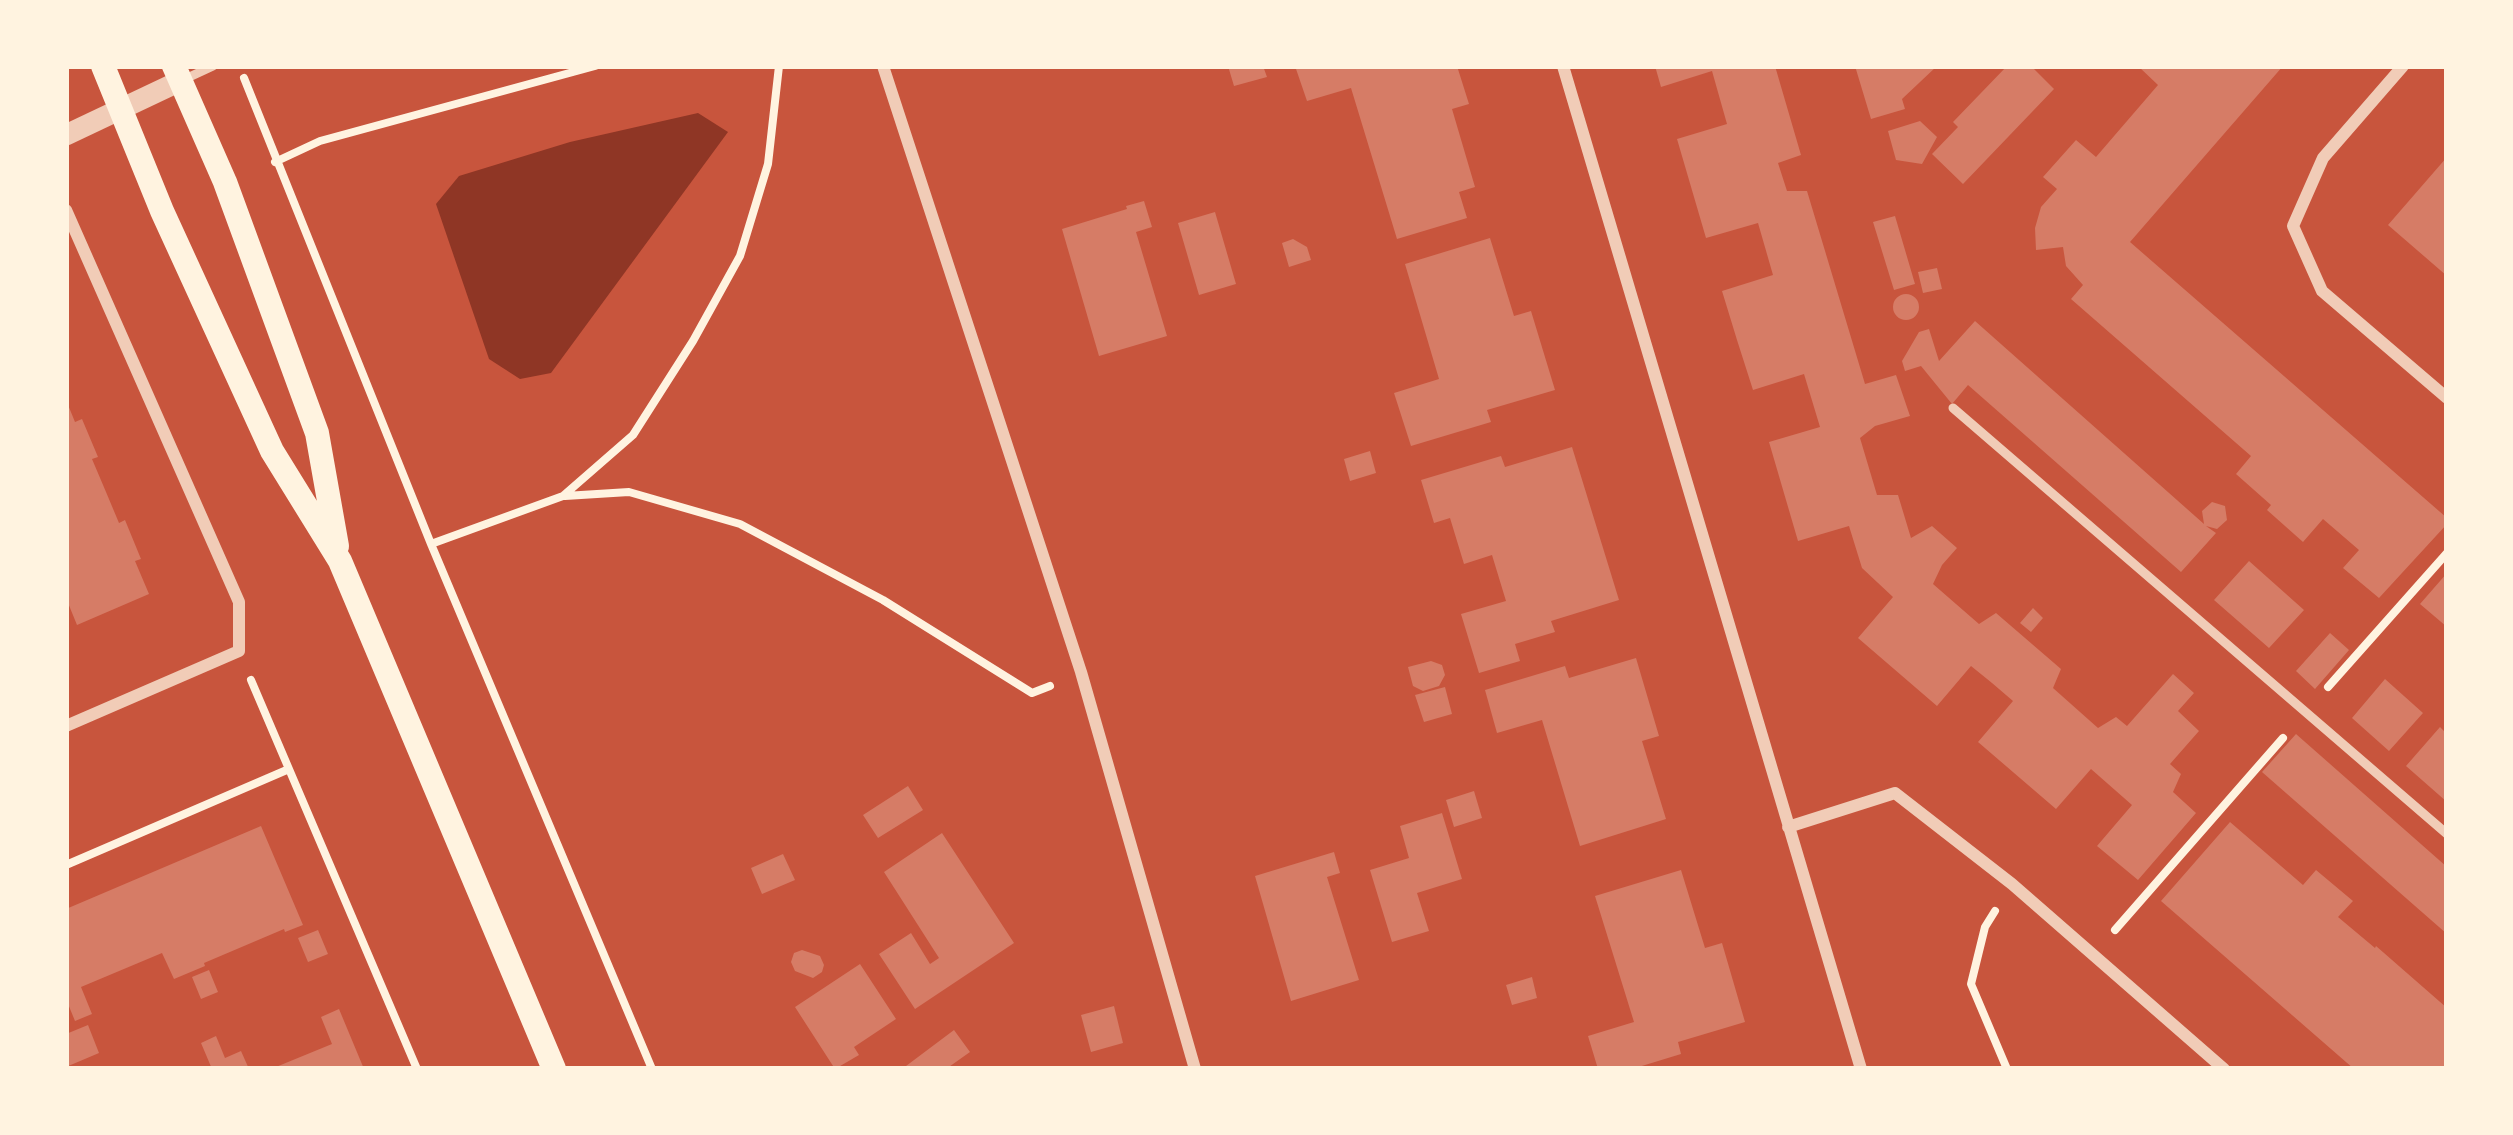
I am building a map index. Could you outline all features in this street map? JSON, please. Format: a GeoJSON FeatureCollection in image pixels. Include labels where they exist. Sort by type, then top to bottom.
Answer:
{"type":"FeatureCollection","features":[{"type":"Feature","properties":{"kind":"main road"},"geometry":{"type":"LineString","coordinates":[[103,66],[162,211],[272,451],[340,560],[554,1069]]}},
{"type":"Feature","properties":{"kind":"main road"},"geometry":{"type":"LineString","coordinates":[[177,74],[225,182],[316,434],[340,560]]}},
{"type":"Feature","properties":{"kind":"street"},"geometry":{"type":"LineString","coordinates":[[884,66],[1081,672],[1195,1069]]}},
{"type":"Feature","properties":{"kind":"street"},"geometry":{"type":"LineString","coordinates":[[1563,66],[1861,1069]]}},
{"type":"Feature","properties":{"kind":"street"},"geometry":{"type":"LineString","coordinates":[[2403,66],[2323,158],[2293,226],[2322,291],[2447,398]]}},
{"type":"Feature","properties":{"kind":"street"},"geometry":{"type":"LineString","coordinates":[[66,135],[121,111],[177,74]]}},
{"type":"Feature","properties":{"kind":"street"},"geometry":{"type":"LineString","coordinates":[[66,211],[239,602],[239,651],[66,726]]}},
{"type":"Feature","properties":{"kind":"street"},"geometry":{"type":"LineString","coordinates":[[1788,827],[1895,793],[2012,884],[2224,1069]]}},
{"type":"Feature","properties":{"kind":"lane"},"geometry":{"type":"LineString","coordinates":[[177,74],[212,66]]}},
{"type":"Feature","properties":{"kind":"lane"},"geometry":{"type":"LineString","coordinates":[[1953,408],[2447,834]]}},
{"type":"Feature","properties":{"kind":"path"},"geometry":{"type":"LineString","coordinates":[[238,66],[431,544],[652,1069]]}},
{"type":"Feature","properties":{"kind":"path"},"geometry":{"type":"LineString","coordinates":[[278,161],[320,141],[595,66]]}},
{"type":"Feature","properties":{"kind":"path"},"geometry":{"type":"LineString","coordinates":[[563,496],[633,435],[740,256],[768,164],[778,66]]}},
{"type":"Feature","properties":{"kind":"path"},"geometry":{"type":"LineString","coordinates":[[431,544],[563,496],[628,492],[740,524],[883,600],[1032,693],[1081,672]]}},
{"type":"Feature","properties":{"kind":"path"},"geometry":{"type":"LineString","coordinates":[[2093,955],[2447,553]]}},
{"type":"Feature","properties":{"kind":"path"},"geometry":{"type":"LineString","coordinates":[[239,651],[417,1069]]}},
{"type":"Feature","properties":{"kind":"path"},"geometry":{"type":"LineString","coordinates":[[66,865],[289,769]]}},
{"type":"Feature","properties":{"kind":"path"},"geometry":{"type":"LineString","coordinates":[[2007,1069],[1971,984],[1985,927],[2012,884]]}},
{"type":"Feature","properties":{"kind":"shaded area"},"geometry":{"type":"Polygon","coordinates":[[[698,113],[728,132],[551,373],[520,379],[489,359],[436,204],[459,176],[570,142],[698,113]]]}},
{"type":"Feature","properties":{"kind":"building"},"geometry":{"type":"Polygon","coordinates":[[[1228,66],[1263,66],[1267,77],[1234,86],[1228,66]]]}},
{"type":"Feature","properties":{"kind":"building"},"geometry":{"type":"Polygon","coordinates":[[[1295,66],[1457,66],[1469,104],[1452,109],[1475,187],[1459,192],[1467,218],[1397,239],[1351,88],[1307,101],[1295,66]]]}},
{"type":"Feature","properties":{"kind":"building"},"geometry":{"type":"Polygon","coordinates":[[[1655,66],[1775,66],[1801,155],[1778,163],[1787,191],[1807,191],[1865,384],[1896,375],[1910,416],[1875,426],[1860,438],[1877,495],[1898,495],[1911,538],[1932,526],[1957,548],[1933,584],[1979,624],[1996,613],[2061,669],[2053,688],[2098,728],[2116,717],[2127,726],[2173,674],[2194,693],[2178,711],[2199,731],[2170,764],[2181,774],[2173,792],[2196,813],[2138,880],[2097,846],[2132,805],[2091,769],[2056,809],[1978,742],[2013,701],[1971,666],[1937,706],[1858,638],[1893,597],[1862,568],[1849,526],[1798,541],[1769,442],[1820,427],[1804,374],[1753,390],[1722,291],[1773,275],[1758,223],[1706,238],[1677,139],[1727,124],[1712,71],[1661,87],[1655,66]]]}},
{"type":"Feature","properties":{"kind":"building"},"geometry":{"type":"Polygon","coordinates":[[[1855,66],[1937,66],[1902,99],[1905,109],[1871,119],[1855,66]]]}},
{"type":"Feature","properties":{"kind":"building"},"geometry":{"type":"Polygon","coordinates":[[[2007,66],[2031,66],[2054,89],[1963,184],[1932,154],[1958,127],[1953,122],[2007,66]]]}},
{"type":"Feature","properties":{"kind":"building"},"geometry":{"type":"Polygon","coordinates":[[[2138,66],[2283,66],[2130,242],[2447,518],[2447,524],[2379,598],[2343,568],[2359,550],[2323,519],[2303,542],[2236,474],[2251,456],[2071,299],[2083,285],[2066,266],[2063,247],[2036,250],[2041,207],[2057,189],[2043,177],[2076,140],[2096,157],[2158,85],[2138,66]]]}},
{"type":"Feature","properties":{"kind":"building"},"geometry":{"type":"Polygon","coordinates":[[[1920,121],[1937,137],[1922,164],[1896,160],[1888,131],[1920,121]]]}},
{"type":"Feature","properties":{"kind":"building"},"geometry":{"type":"Polygon","coordinates":[[[2447,157],[2447,276],[2388,225],[2447,157]]]}},
{"type":"Feature","properties":{"kind":"building"},"geometry":{"type":"Polygon","coordinates":[[[1144,201],[1152,227],[1136,232],[1167,336],[1099,356],[1062,229],[1144,201]]]}},
{"type":"Feature","properties":{"kind":"building"},"geometry":{"type":"Polygon","coordinates":[[[1215,212],[1236,284],[1199,295],[1178,223],[1215,212]]]}},
{"type":"Feature","properties":{"kind":"building"},"geometry":{"type":"Polygon","coordinates":[[[1895,216],[1915,284],[1894,290],[1873,222],[1895,216]]]}},
{"type":"Feature","properties":{"kind":"building"},"geometry":{"type":"Polygon","coordinates":[[[1490,238],[1514,316],[1531,311],[1555,390],[1487,410],[1491,422],[1411,446],[1394,393],[1439,379],[1405,264],[1490,238]]]}},
{"type":"Feature","properties":{"kind":"building"},"geometry":{"type":"Polygon","coordinates":[[[1293,239],[1307,247],[1311,260],[1289,267],[1282,243],[1293,239]]]}},
{"type":"Feature","properties":{"kind":"building"},"geometry":{"type":"Polygon","coordinates":[[[1937,268],[1942,289],[1923,293],[1918,272],[1937,268]]]}},
{"type":"Feature","properties":{"kind":"building"},"geometry":{"type":"Polygon","coordinates":[[[1906,294],[1916,297],[1916,317],[1906,320],[1896,317],[1893,307],[1896,297],[1906,294]]]}},
{"type":"Feature","properties":{"kind":"building"},"geometry":{"type":"Polygon","coordinates":[[[1975,321],[2204,524],[2202,511],[2212,502],[2225,506],[2227,520],[2217,529],[2206,526],[2216,533],[2181,572],[1968,385],[1952,404],[1921,366],[1905,371],[1902,361],[1919,332],[1929,329],[1939,361],[1975,321]]]}},
{"type":"Feature","properties":{"kind":"building"},"geometry":{"type":"Polygon","coordinates":[[[66,400],[75,422],[82,419],[98,457],[92,459],[119,523],[125,520],[141,559],[135,561],[149,594],[77,625],[66,598],[66,400]]]}},
{"type":"Feature","properties":{"kind":"building"},"geometry":{"type":"Polygon","coordinates":[[[1572,447],[1619,600],[1551,621],[1555,632],[1515,644],[1520,661],[1479,673],[1461,614],[1506,601],[1492,555],[1464,564],[1450,518],[1434,523],[1421,480],[1501,456],[1505,467],[1572,447]]]}},
{"type":"Feature","properties":{"kind":"building"},"geometry":{"type":"Polygon","coordinates":[[[1370,451],[1376,473],[1350,481],[1344,459],[1370,451]]]}},
{"type":"Feature","properties":{"kind":"building"},"geometry":{"type":"Polygon","coordinates":[[[2249,561],[2304,610],[2269,648],[2214,600],[2249,561]]]}},
{"type":"Feature","properties":{"kind":"building"},"geometry":{"type":"Polygon","coordinates":[[[2447,573],[2447,627],[2420,604],[2447,573]]]}},
{"type":"Feature","properties":{"kind":"building"},"geometry":{"type":"Polygon","coordinates":[[[2033,608],[2043,618],[2031,632],[2020,623],[2033,608]]]}},
{"type":"Feature","properties":{"kind":"building"},"geometry":{"type":"Polygon","coordinates":[[[2330,633],[2349,650],[2315,689],[2296,671],[2330,633]]]}},
{"type":"Feature","properties":{"kind":"building"},"geometry":{"type":"Polygon","coordinates":[[[1636,658],[1659,736],[1642,741],[1666,819],[1580,846],[1542,720],[1497,733],[1485,690],[1565,666],[1569,678],[1636,658]]]}},
{"type":"Feature","properties":{"kind":"building"},"geometry":{"type":"Polygon","coordinates":[[[1431,661],[1442,665],[1445,675],[1439,686],[1423,691],[1413,686],[1408,667],[1431,661]]]}},
{"type":"Feature","properties":{"kind":"building"},"geometry":{"type":"Polygon","coordinates":[[[2385,679],[2423,713],[2389,751],[2352,718],[2385,679]]]}},
{"type":"Feature","properties":{"kind":"building"},"geometry":{"type":"Polygon","coordinates":[[[1445,687],[1452,714],[1424,722],[1415,695],[1445,687]]]}},
{"type":"Feature","properties":{"kind":"building"},"geometry":{"type":"Polygon","coordinates":[[[2440,727],[2447,734],[2447,802],[2406,766],[2440,727]]]}},
{"type":"Feature","properties":{"kind":"building"},"geometry":{"type":"Polygon","coordinates":[[[2296,734],[2447,867],[2447,934],[2262,772],[2296,734]]]}},
{"type":"Feature","properties":{"kind":"building"},"geometry":{"type":"Polygon","coordinates":[[[908,786],[923,810],[878,838],[863,815],[908,786]]]}},
{"type":"Feature","properties":{"kind":"building"},"geometry":{"type":"Polygon","coordinates":[[[1474,791],[1482,818],[1454,827],[1446,800],[1474,791]]]}},
{"type":"Feature","properties":{"kind":"building"},"geometry":{"type":"Polygon","coordinates":[[[1442,813],[1462,879],[1417,893],[1429,931],[1392,942],[1370,870],[1409,858],[1400,826],[1442,813]]]}},
{"type":"Feature","properties":{"kind":"building"},"geometry":{"type":"Polygon","coordinates":[[[2230,822],[2303,885],[2316,870],[2353,901],[2338,917],[2447,1008],[2447,1069],[2354,1069],[2161,901],[2230,822]]]}},
{"type":"Feature","properties":{"kind":"building"},"geometry":{"type":"Polygon","coordinates":[[[261,826],[303,925],[284,929],[174,979],[162,953],[81,987],[92,1014],[75,1021],[66,999],[66,909],[261,826]]]}},
{"type":"Feature","properties":{"kind":"building"},"geometry":{"type":"Polygon","coordinates":[[[942,833],[1014,943],[915,1009],[879,954],[911,933],[930,964],[939,958],[884,872],[942,833]]]}},
{"type":"Feature","properties":{"kind":"building"},"geometry":{"type":"Polygon","coordinates":[[[1334,852],[1340,873],[1327,877],[1359,980],[1291,1001],[1255,876],[1334,852]]]}},
{"type":"Feature","properties":{"kind":"building"},"geometry":{"type":"Polygon","coordinates":[[[783,854],[795,880],[762,894],[751,868],[783,854]]]}},
{"type":"Feature","properties":{"kind":"building"},"geometry":{"type":"Polygon","coordinates":[[[1681,870],[1705,948],[1722,943],[1745,1022],[1678,1042],[1681,1054],[1632,1069],[1598,1069],[1588,1036],[1634,1022],[1595,896],[1681,870]]]}},
{"type":"Feature","properties":{"kind":"building"},"geometry":{"type":"Polygon","coordinates":[[[318,930],[328,954],[308,962],[298,938],[318,930]]]}},
{"type":"Feature","properties":{"kind":"building"},"geometry":{"type":"Polygon","coordinates":[[[802,950],[820,956],[824,965],[813,978],[795,971],[791,962],[794,953],[802,950]]]}},
{"type":"Feature","properties":{"kind":"building"},"geometry":{"type":"Polygon","coordinates":[[[860,964],[896,1019],[854,1047],[859,1055],[835,1069],[795,1007],[860,964]]]}},
{"type":"Feature","properties":{"kind":"building"},"geometry":{"type":"Polygon","coordinates":[[[209,970],[218,992],[201,999],[192,977],[209,970]]]}},
{"type":"Feature","properties":{"kind":"building"},"geometry":{"type":"Polygon","coordinates":[[[1532,977],[1537,998],[1512,1005],[1506,985],[1532,977]]]}},
{"type":"Feature","properties":{"kind":"building"},"geometry":{"type":"Polygon","coordinates":[[[1114,1006],[1123,1043],[1091,1052],[1081,1015],[1114,1006]]]}},
{"type":"Feature","properties":{"kind":"building"},"geometry":{"type":"Polygon","coordinates":[[[339,1009],[364,1069],[271,1069],[332,1044],[321,1017],[339,1009]]]}},
{"type":"Feature","properties":{"kind":"building"},"geometry":{"type":"Polygon","coordinates":[[[88,1025],[99,1053],[66,1067],[66,1034],[88,1025]]]}},
{"type":"Feature","properties":{"kind":"building"},"geometry":{"type":"Polygon","coordinates":[[[954,1030],[970,1052],[946,1069],[902,1069],[954,1030]]]}},
{"type":"Feature","properties":{"kind":"building"},"geometry":{"type":"Polygon","coordinates":[[[216,1036],[225,1058],[241,1051],[249,1069],[212,1069],[201,1043],[216,1036]]]}}]}
